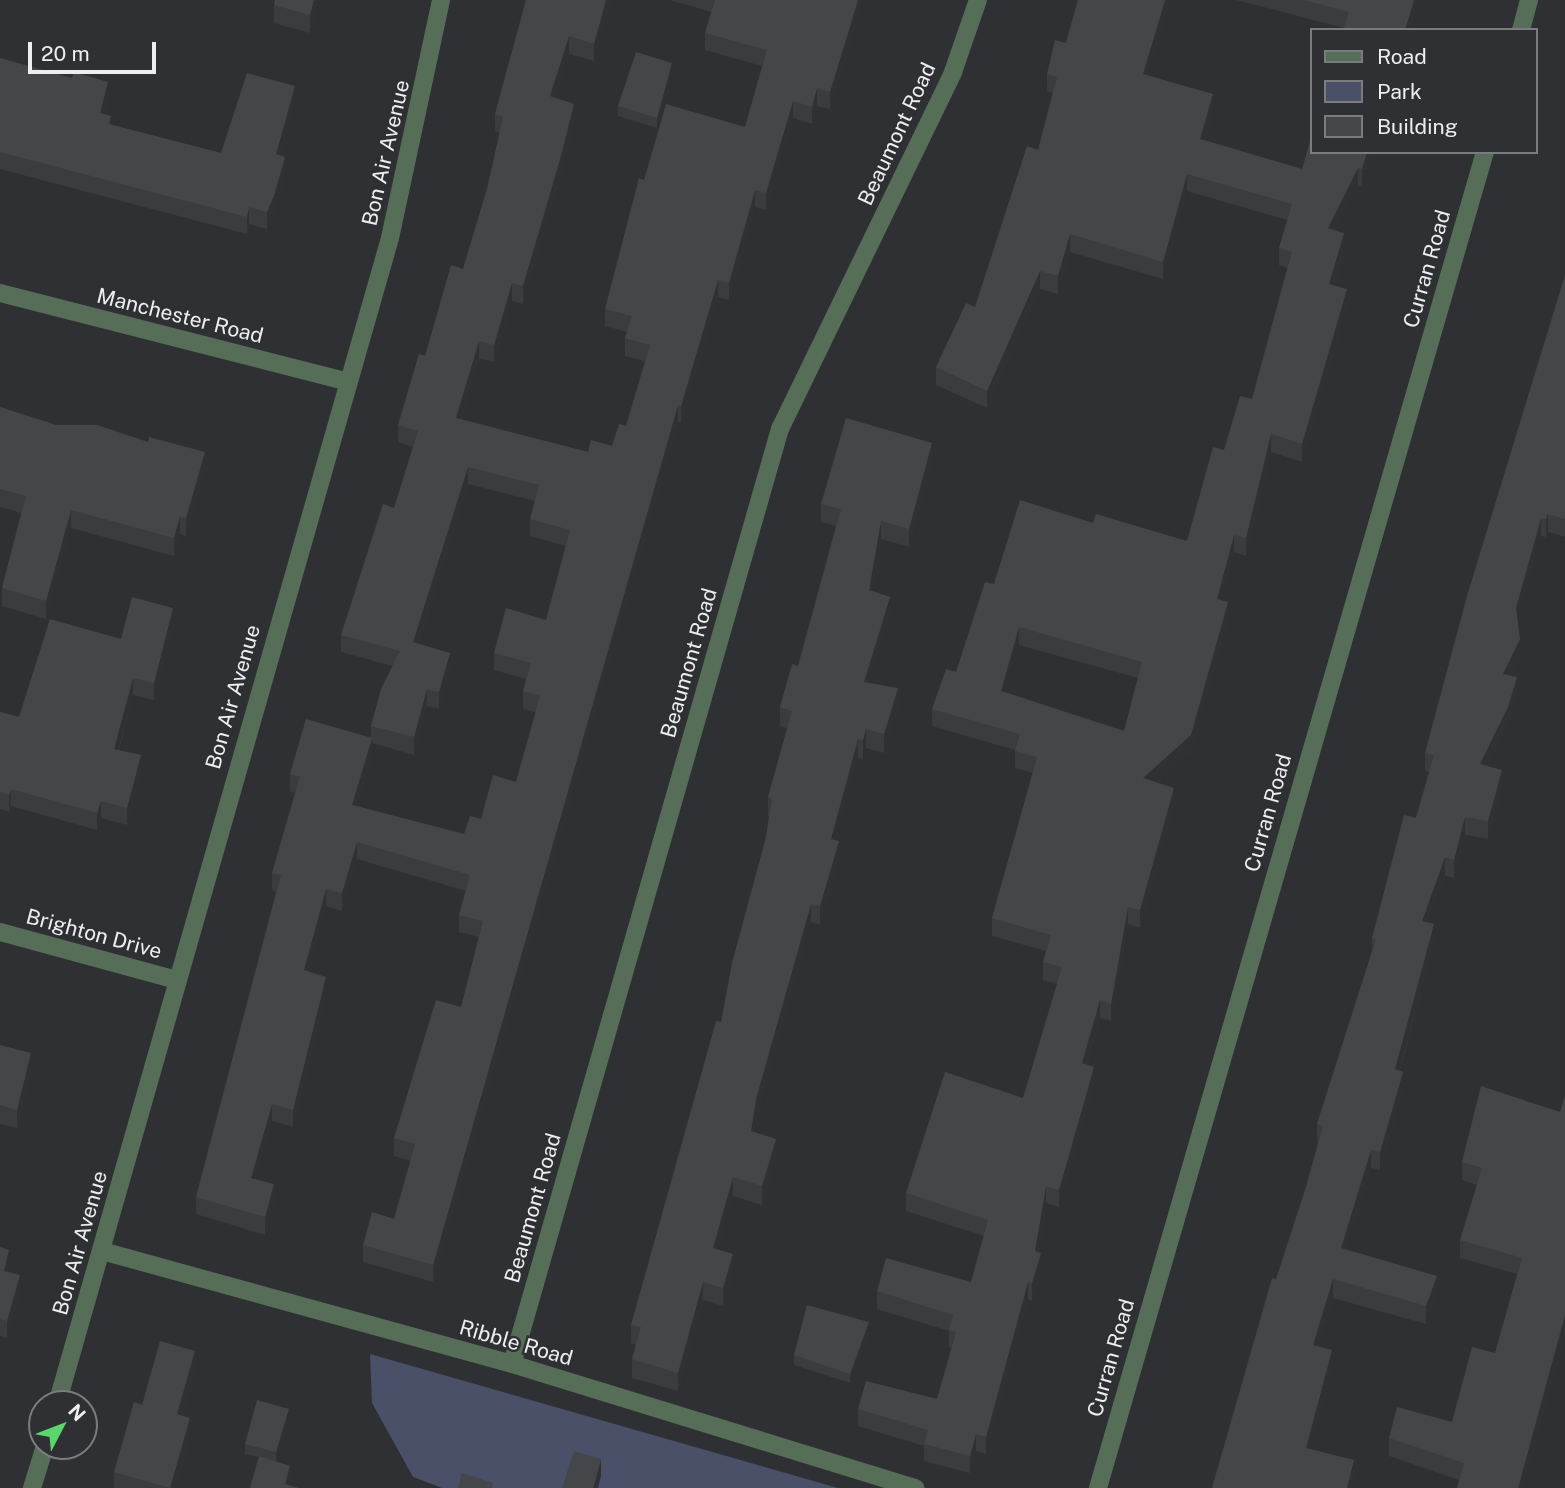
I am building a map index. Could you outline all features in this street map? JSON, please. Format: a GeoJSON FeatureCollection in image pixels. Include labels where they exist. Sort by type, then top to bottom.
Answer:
{"type":"FeatureCollection","features":[{"type":"Feature","properties":{"kind":"street","name":"Bon Air Avenue"},"geometry":{"type":"LineString","coordinates":[[61,1390],[390,239],[441,0]]}},
{"type":"Feature","properties":{"kind":"street","name":"Beaumont Road"},"geometry":{"type":"LineString","coordinates":[[512,1364],[780,429],[953,72],[978,0]]}},
{"type":"Feature","properties":{"kind":"street"},"geometry":{"type":"LineString","coordinates":[[1522,28],[1529,0]]}},
{"type":"Feature","properties":{"kind":"street","name":"Curran Road"},"geometry":{"type":"LineString","coordinates":[[1098,1488],[1484,154]]}},
{"type":"Feature","properties":{"kind":"street","name":"Manchester Road"},"geometry":{"type":"LineString","coordinates":[[0,293],[348,383]]}},
{"type":"Feature","properties":{"kind":"street","name":"Brighton Drive"},"geometry":{"type":"LineString","coordinates":[[0,932],[177,980]]}},
{"type":"Feature","properties":{"kind":"street","name":"Ribble Road"},"geometry":{"type":"LineString","coordinates":[[102,1251],[512,1364],[915,1488]]}},
{"type":"Feature","properties":{"kind":"street"},"geometry":{"type":"LineString","coordinates":[[32,1488],[41,1460]]}},
{"type":"Feature","properties":{"kind":"green space"},"geometry":{"type":"Polygon","coordinates":[[[370,1354],[838,1488],[442,1488],[413,1477],[372,1403],[370,1354]]]}},
{"type":"Feature","properties":{"kind":"building"},"geometry":{"type":"Polygon","coordinates":[[[275,0],[314,0],[310,15],[274,5],[275,0]]]}},
{"type":"Feature","properties":{"kind":"building"},"geometry":{"type":"Polygon","coordinates":[[[526,0],[606,0],[594,44],[569,36],[550,96],[574,104],[523,286],[512,283],[494,345],[479,341],[456,418],[588,452],[591,440],[612,446],[619,424],[626,426],[650,345],[625,338],[632,316],[605,309],[639,178],[644,180],[666,104],[745,127],[767,50],[705,33],[715,0],[858,0],[830,92],[817,88],[812,107],[793,101],[766,193],[755,190],[729,283],[718,280],[681,406],[678,405],[433,1265],[363,1245],[372,1212],[394,1219],[415,1144],[394,1138],[436,1000],[461,1007],[483,921],[459,915],[470,875],[357,842],[342,893],[326,889],[304,970],[326,977],[293,1110],[272,1104],[251,1178],[274,1184],[265,1217],[196,1197],[281,875],[272,873],[300,777],[290,774],[306,719],[372,738],[352,805],[464,834],[470,816],[481,819],[493,775],[516,782],[540,696],[523,691],[531,663],[494,653],[506,608],[546,620],[570,530],[530,519],[539,485],[468,467],[413,642],[450,653],[439,692],[427,689],[414,737],[371,726],[381,689],[400,651],[341,635],[383,504],[394,508],[418,431],[398,425],[419,354],[425,356],[451,265],[463,269],[487,189],[503,117],[495,114],[526,0]]]}},
{"type":"Feature","properties":{"kind":"building"},"geometry":{"type":"Polygon","coordinates":[[[1078,0],[1165,0],[1143,74],[1213,94],[1200,139],[1302,169],[1310,141],[1310,154],[1366,154],[1362,169],[1358,168],[1328,228],[1344,233],[1329,284],[1347,289],[1302,444],[1271,434],[1246,538],[1234,535],[1217,599],[1228,602],[1191,735],[1143,778],[1174,788],[1140,910],[1128,907],[1111,1004],[1100,1000],[1082,1063],[1094,1067],[1059,1190],[1046,1186],[1035,1251],[1041,1253],[1032,1283],[1028,1282],[986,1437],[976,1434],[970,1456],[924,1444],[928,1430],[858,1409],[866,1381],[937,1399],[956,1332],[949,1330],[953,1315],[877,1291],[886,1258],[971,1282],[988,1220],[906,1193],[945,1072],[1023,1098],[1062,967],[1043,962],[1051,935],[992,918],[1037,757],[1015,751],[1020,734],[932,709],[946,669],[956,672],[985,582],[994,584],[1020,500],[1093,523],[1096,514],[1187,541],[1213,447],[1224,450],[1240,396],[1252,399],[1292,252],[1279,248],[1292,204],[1187,174],[1163,262],[1070,234],[1058,276],[1040,271],[987,391],[936,367],[966,303],[975,307],[1027,146],[1038,150],[1057,77],[1047,74],[1055,40],[1066,43],[1078,0]],[[1019,627],[1001,691],[1124,731],[1142,662],[1019,627]]]}},
{"type":"Feature","properties":{"kind":"building"},"geometry":{"type":"Polygon","coordinates":[[[1303,0],[1414,0],[1406,28],[1344,28],[1349,12],[1303,0]]]}},
{"type":"Feature","properties":{"kind":"building"},"geometry":{"type":"Polygon","coordinates":[[[636,52],[672,63],[657,118],[618,106],[636,52]]]}},
{"type":"Feature","properties":{"kind":"building"},"geometry":{"type":"Polygon","coordinates":[[[0,58],[72,78],[74,72],[108,82],[100,113],[111,116],[109,124],[221,153],[247,73],[295,86],[276,154],[285,157],[267,212],[249,207],[247,217],[0,152],[0,58]]]}},
{"type":"Feature","properties":{"kind":"building"},"geometry":{"type":"Polygon","coordinates":[[[1565,275],[1565,519],[1548,514],[1546,519],[1541,518],[1516,608],[1520,639],[1503,674],[1517,677],[1508,707],[1480,764],[1502,770],[1488,821],[1465,817],[1454,860],[1445,857],[1422,921],[1434,924],[1395,1069],[1403,1072],[1380,1152],[1371,1150],[1341,1248],[1437,1276],[1426,1306],[1333,1279],[1313,1345],[1332,1350],[1306,1448],[1354,1460],[1347,1488],[1212,1488],[1272,1278],[1276,1279],[1306,1187],[1323,1126],[1317,1124],[1376,939],[1372,938],[1404,815],[1416,818],[1434,755],[1425,753],[1467,596],[1565,275]]]}},
{"type":"Feature","properties":{"kind":"building"},"geometry":{"type":"Polygon","coordinates":[[[0,407],[56,425],[97,425],[148,442],[149,437],[205,452],[186,518],[180,516],[174,538],[71,510],[46,601],[2,588],[26,496],[0,489],[0,407]]]}},
{"type":"Feature","properties":{"kind":"building"},"geometry":{"type":"Polygon","coordinates":[[[846,418],[932,443],[909,529],[881,521],[869,590],[890,597],[864,682],[898,688],[884,734],[866,729],[863,740],[858,739],[831,839],[839,841],[820,906],[811,904],[756,1099],[751,1131],[776,1139],[762,1186],[733,1177],[713,1248],[733,1254],[723,1288],[703,1282],[678,1373],[632,1359],[641,1327],[631,1325],[716,1021],[721,1022],[732,963],[766,837],[772,799],[768,797],[792,711],[780,707],[792,664],[798,666],[841,509],[821,504],[846,418]]]}},
{"type":"Feature","properties":{"kind":"building"},"geometry":{"type":"Polygon","coordinates":[[[132,597],[173,608],[154,683],[133,678],[114,749],[141,755],[127,808],[101,801],[97,813],[11,789],[9,795],[0,792],[0,712],[19,717],[50,619],[121,639],[132,597]]]}},
{"type":"Feature","properties":{"kind":"building"},"geometry":{"type":"Polygon","coordinates":[[[0,1045],[31,1053],[17,1110],[0,1105],[0,1045]]]}},
{"type":"Feature","properties":{"kind":"building"},"geometry":{"type":"Polygon","coordinates":[[[1481,1086],[1560,1112],[1565,1096],[1565,1315],[1518,1488],[1457,1488],[1464,1463],[1389,1438],[1397,1407],[1452,1422],[1472,1347],[1495,1353],[1522,1258],[1460,1240],[1482,1168],[1462,1162],[1481,1086]]]}},
{"type":"Feature","properties":{"kind":"building"},"geometry":{"type":"Polygon","coordinates":[[[0,1247],[9,1250],[4,1271],[20,1275],[7,1321],[0,1319],[0,1247]]]}},
{"type":"Feature","properties":{"kind":"building"},"geometry":{"type":"Polygon","coordinates":[[[807,1305],[869,1322],[850,1374],[794,1355],[807,1305]]]}},
{"type":"Feature","properties":{"kind":"building"},"geometry":{"type":"Polygon","coordinates":[[[160,1341],[195,1351],[177,1414],[190,1418],[170,1488],[114,1472],[134,1402],[142,1405],[160,1341]]]}},
{"type":"Feature","properties":{"kind":"building"},"geometry":{"type":"Polygon","coordinates":[[[257,1400],[289,1409],[276,1452],[245,1444],[257,1400]]]}},
{"type":"Feature","properties":{"kind":"building"},"geometry":{"type":"Polygon","coordinates":[[[574,1451],[601,1459],[593,1488],[562,1488],[574,1451]]]}},
{"type":"Feature","properties":{"kind":"building"},"geometry":{"type":"Polygon","coordinates":[[[259,1456],[290,1466],[285,1484],[299,1488],[250,1488],[259,1456]]]}},
{"type":"Feature","properties":{"kind":"building"},"geometry":{"type":"Polygon","coordinates":[[[462,1473],[493,1483],[492,1488],[458,1488],[462,1473]]]}}]}
